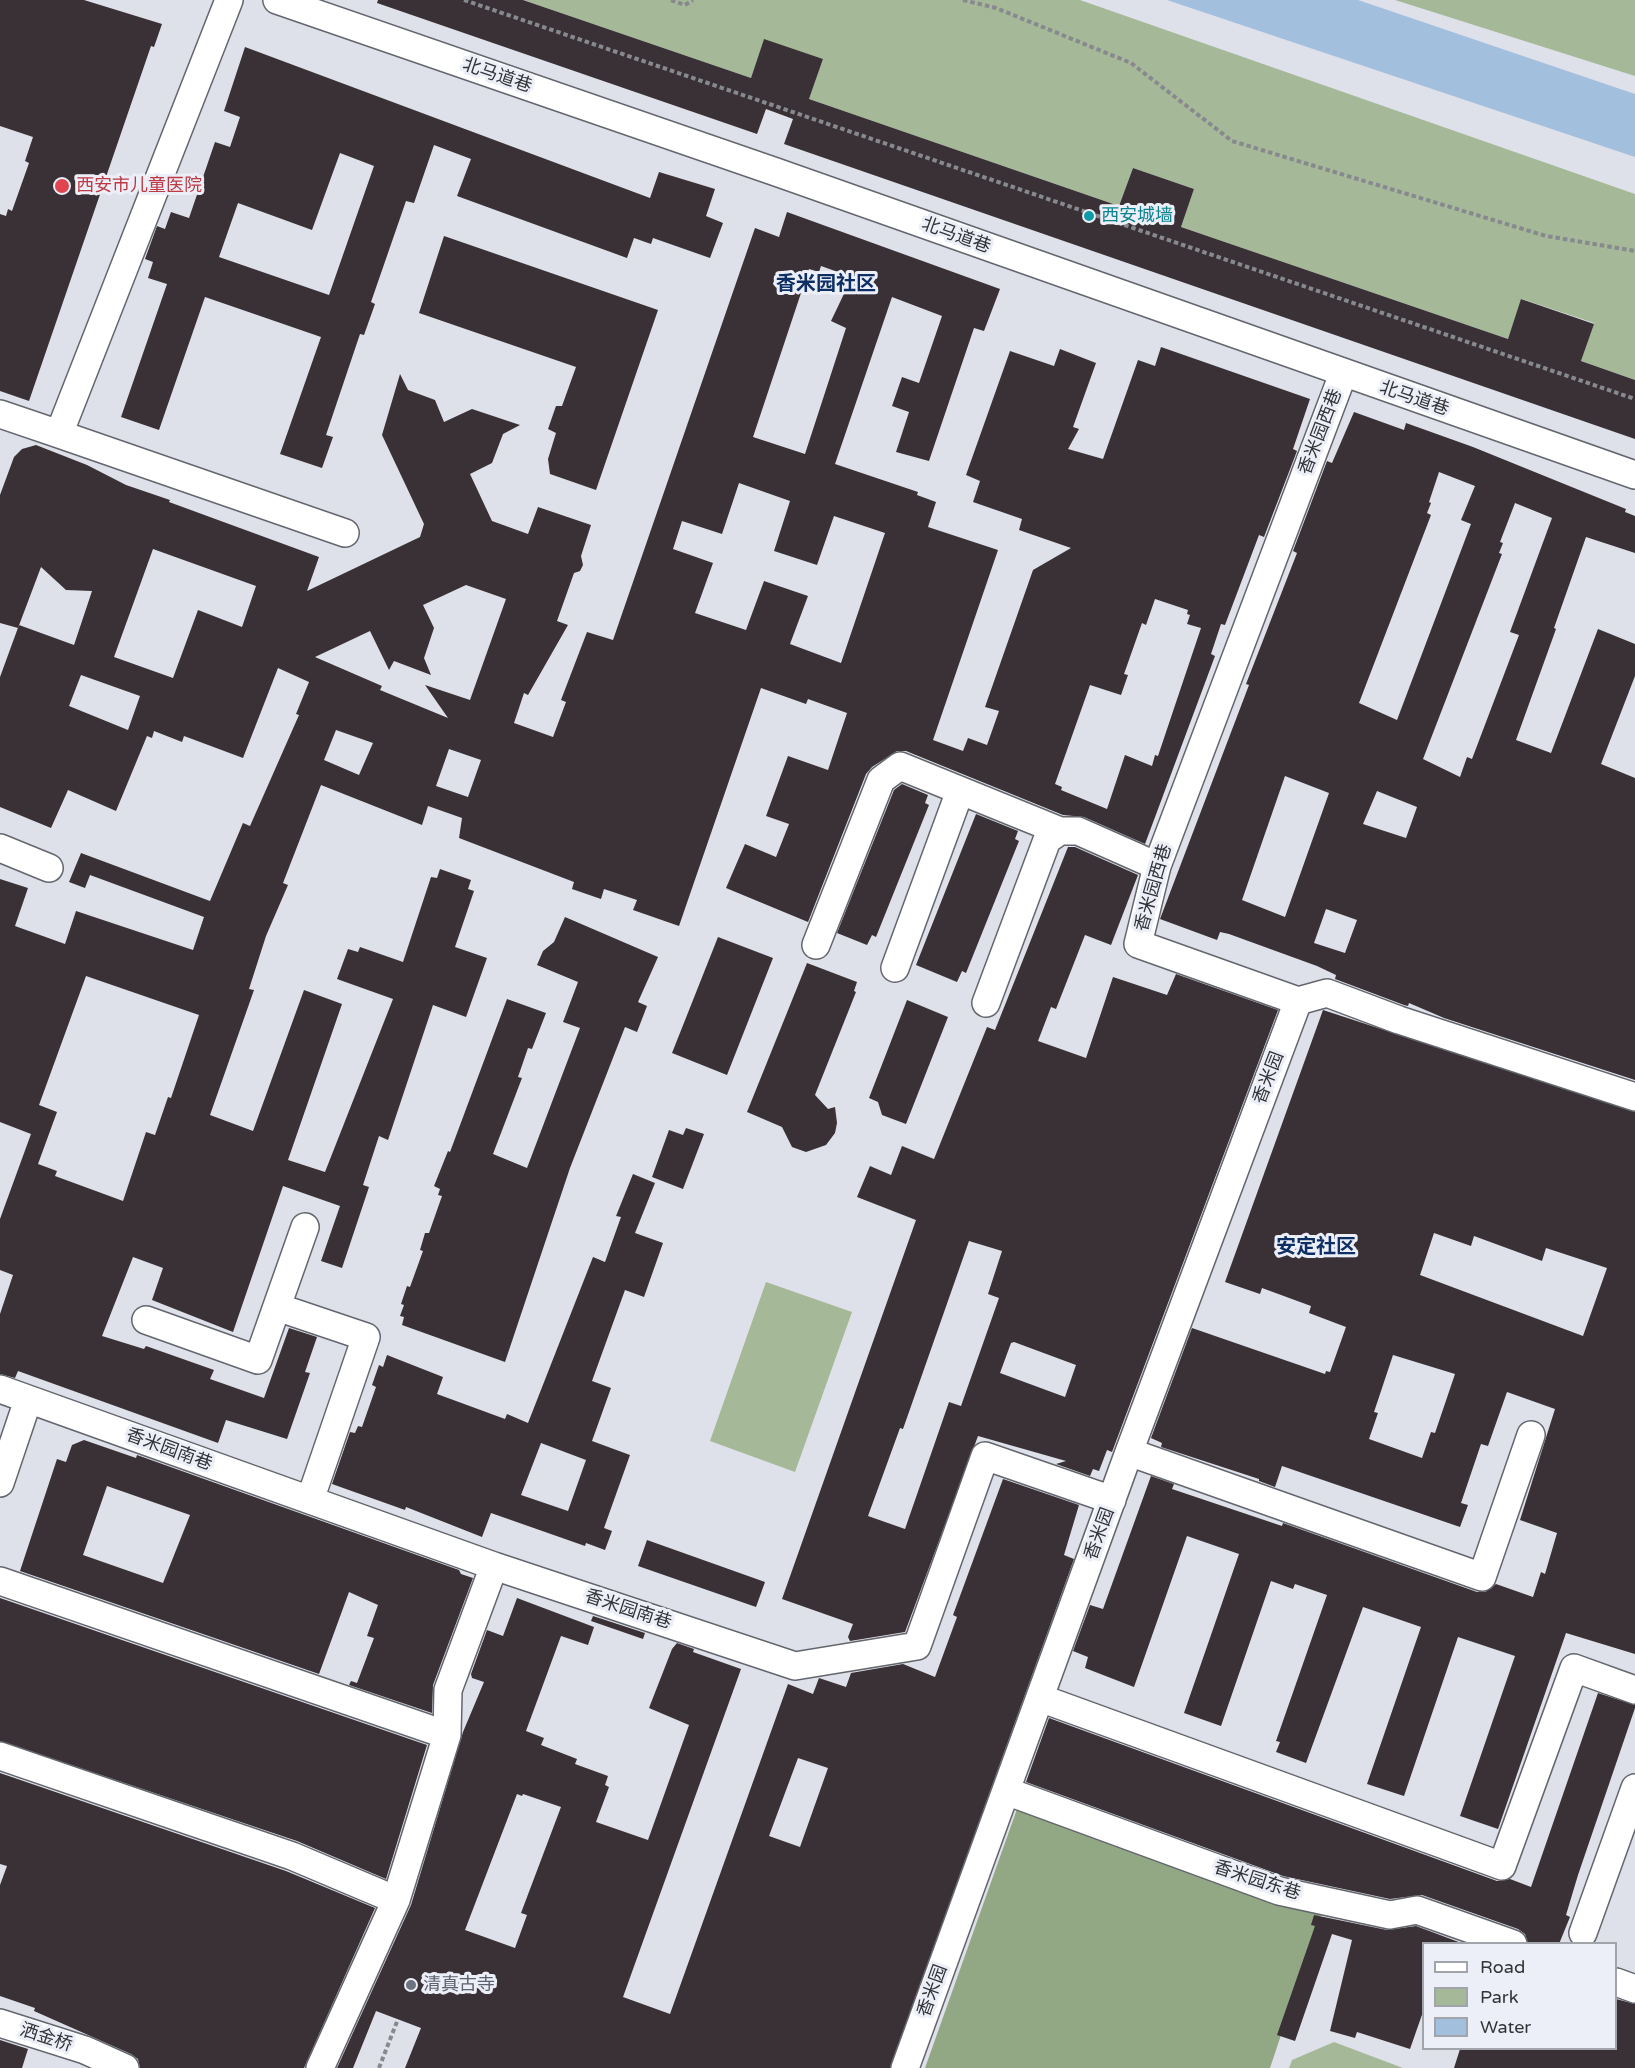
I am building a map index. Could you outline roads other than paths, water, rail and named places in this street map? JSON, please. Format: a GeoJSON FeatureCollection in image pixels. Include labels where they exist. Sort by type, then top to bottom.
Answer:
{"type":"FeatureCollection","features":[{"type":"Feature","properties":{"kind":"street"},"geometry":{"type":"LineString","coordinates":[[59,434],[229,0]]}},
{"type":"Feature","properties":{"kind":"street","name":"北马道巷"},"geometry":{"type":"LineString","coordinates":[[277,0],[765,168],[1343,374],[1635,475]]}},
{"type":"Feature","properties":{"kind":"street","name":"香米园西巷"},"geometry":{"type":"LineString","coordinates":[[1298,1001],[1138,944],[1157,866],[1343,374]]}},
{"type":"Feature","properties":{"kind":"street"},"geometry":{"type":"LineString","coordinates":[[0,414],[345,532]]}},
{"type":"Feature","properties":{"kind":"street"},"geometry":{"type":"LineString","coordinates":[[816,945],[881,780],[900,766],[1060,831],[1078,831],[1157,866]]}},
{"type":"Feature","properties":{"kind":"street"},"geometry":{"type":"LineString","coordinates":[[895,968],[960,791]]}},
{"type":"Feature","properties":{"kind":"street"},"geometry":{"type":"LineString","coordinates":[[986,1003],[1047,840],[1060,831]]}},
{"type":"Feature","properties":{"kind":"street"},"geometry":{"type":"LineString","coordinates":[[0,848],[49,868]]}},
{"type":"Feature","properties":{"kind":"street"},"geometry":{"type":"LineString","coordinates":[[1298,1001],[1327,993],[1399,1020],[1635,1096]]}},
{"type":"Feature","properties":{"kind":"street","name":"香米园"},"geometry":{"type":"LineString","coordinates":[[905,2068],[1129,1452],[1298,1001]]}},
{"type":"Feature","properties":{"kind":"street"},"geometry":{"type":"LineString","coordinates":[[146,1320],[258,1360],[305,1227]]}},
{"type":"Feature","properties":{"kind":"street"},"geometry":{"type":"LineString","coordinates":[[276,1307],[366,1337],[310,1500]]}},
{"type":"Feature","properties":{"kind":"street","name":"香米园南巷"},"geometry":{"type":"LineString","coordinates":[[0,1389],[494,1566],[795,1666],[916,1646],[985,1456],[1112,1500]]}},
{"type":"Feature","properties":{"kind":"street"},"geometry":{"type":"LineString","coordinates":[[0,1483],[28,1400]]}},
{"type":"Feature","properties":{"kind":"street"},"geometry":{"type":"LineString","coordinates":[[1129,1452],[1482,1577],[1531,1435]]}},
{"type":"Feature","properties":{"kind":"street"},"geometry":{"type":"LineString","coordinates":[[320,2068],[396,1900],[447,1735],[448,1690],[494,1566]]}},
{"type":"Feature","properties":{"kind":"street"},"geometry":{"type":"LineString","coordinates":[[0,1581],[447,1735]]}},
{"type":"Feature","properties":{"kind":"street"},"geometry":{"type":"LineString","coordinates":[[1040,1698],[1502,1866],[1574,1668],[1635,1690]]}},
{"type":"Feature","properties":{"kind":"street"},"geometry":{"type":"LineString","coordinates":[[0,1756],[292,1856],[396,1900]]}},
{"type":"Feature","properties":{"kind":"street"},"geometry":{"type":"LineString","coordinates":[[1583,1933],[1635,1788]]}},
{"type":"Feature","properties":{"kind":"street","name":"香米园东巷"},"geometry":{"type":"LineString","coordinates":[[1006,1791],[1280,1891],[1390,1915],[1417,1910],[1507,1942]]}},
{"type":"Feature","properties":{"kind":"street"},"geometry":{"type":"LineString","coordinates":[[1617,1982],[1635,1989]]}},
{"type":"Feature","properties":{"kind":"street","name":"洒金桥"},"geometry":{"type":"LineString","coordinates":[[0,2023],[85,2050],[125,2068]]}},
{"type":"Feature","properties":{"kind":"water"},"geometry":{"type":"Polygon","coordinates":[[[1167,0],[1358,0],[1635,94],[1635,157],[1167,0]]]}},
{"type":"Feature","properties":{"kind":"place","name":"西安市儿童医院"},"geometry":{"type":"Point","coordinates":[62,186]}},
{"type":"Feature","properties":{"kind":"place","name":"西安城墙"},"geometry":{"type":"Point","coordinates":[1089,216]}},
{"type":"Feature","properties":{"kind":"place","name":"清真古寺"},"geometry":{"type":"Point","coordinates":[411,1985]}},
{"type":"Feature","properties":{"kind":"district","name":"香米园社区"},"geometry":{"type":"Point","coordinates":[826,285]}},
{"type":"Feature","properties":{"kind":"district","name":"安定社区"},"geometry":{"type":"Point","coordinates":[1316,1248]}}]}
